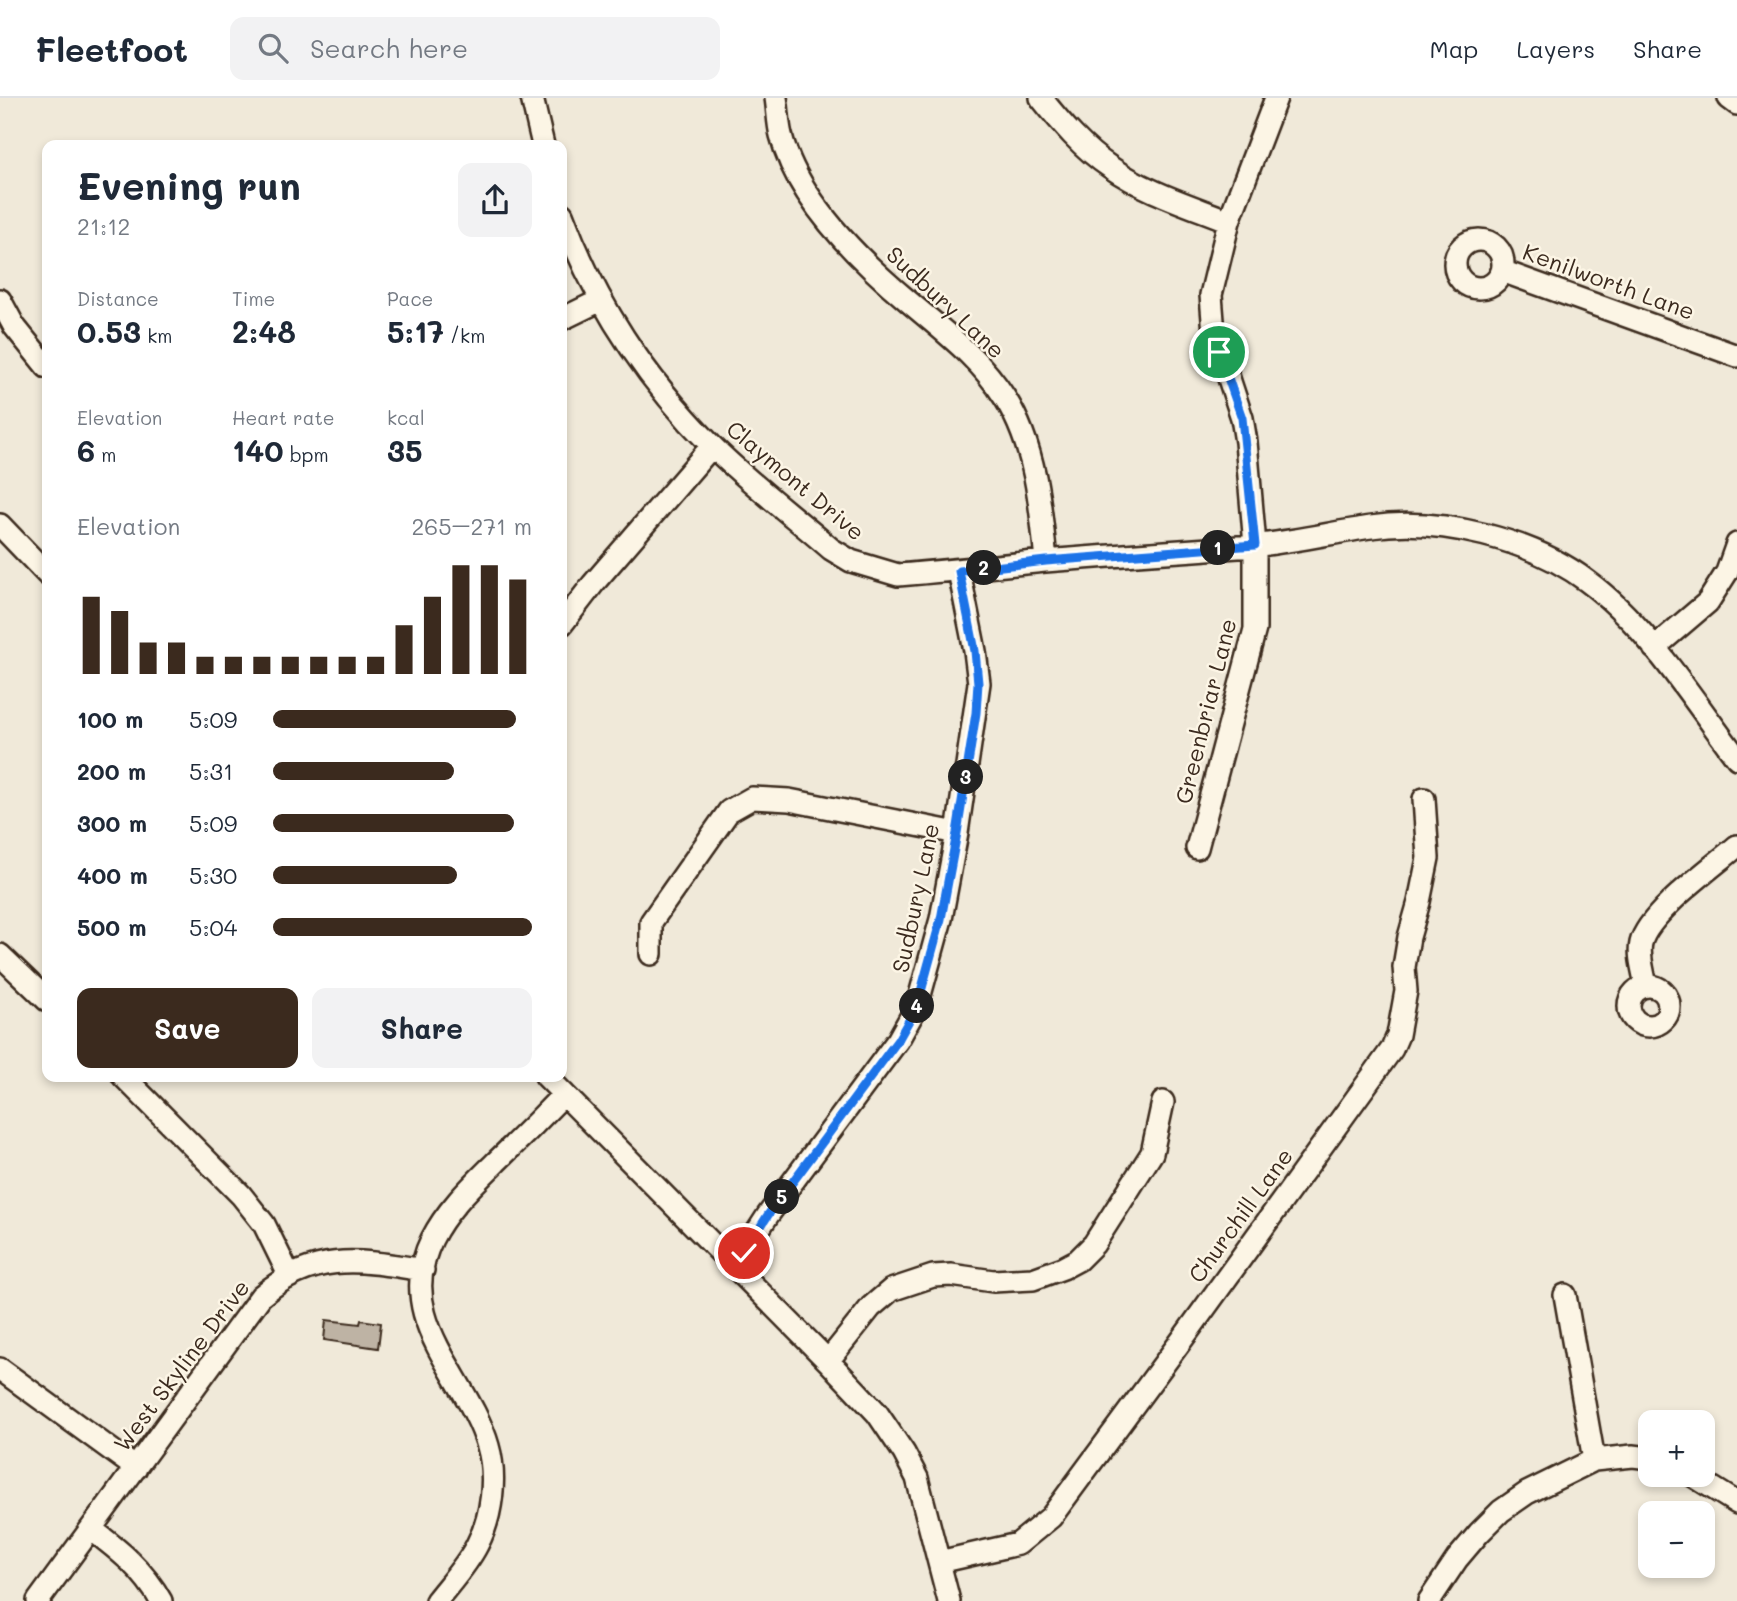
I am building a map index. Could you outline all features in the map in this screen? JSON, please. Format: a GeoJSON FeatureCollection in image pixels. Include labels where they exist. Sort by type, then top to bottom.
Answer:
{"type":"FeatureCollection","features":[{"type":"Feature","properties":{"kind":"street"},"geometry":{"type":"LineString","coordinates":[[532,98],[542,140]]}},
{"type":"Feature","properties":{"kind":"street","name":"Sudbury Lane"},"geometry":{"type":"LineString","coordinates":[[776,98],[781,135],[788,155],[799,177],[836,231],[860,259],[969,353],[987,372],[1016,416],[1035,477],[1046,561]]}},
{"type":"Feature","properties":{"kind":"street"},"geometry":{"type":"LineString","coordinates":[[1041,98],[1071,134],[1108,166],[1160,194],[1229,221]]}},
{"type":"Feature","properties":{"kind":"street","name":"Greenbriar Lane"},"geometry":{"type":"LineString","coordinates":[[1197,848],[1255,629],[1255,545],[1242,418],[1219,352],[1211,314],[1211,295],[1229,221],[1276,98]]}},
{"type":"Feature","properties":{"kind":"street"},"geometry":{"type":"LineString","coordinates":[[1729,98],[1737,104]]}},
{"type":"Feature","properties":{"kind":"street","name":"Claymont Drive"},"geometry":{"type":"LineString","coordinates":[[567,228],[601,300],[633,354],[658,387],[712,446],[831,549],[851,561],[898,575],[1255,545],[1332,535],[1373,526],[1406,525],[1471,532],[1522,547],[1586,579],[1624,614],[1654,648],[1737,758]]}},
{"type":"Feature","properties":{"kind":"street","name":"Kenilworth Lane"},"geometry":{"type":"LineString","coordinates":[[1502,271],[1737,356]]}},
{"type":"Feature","properties":{"kind":"street"},"geometry":{"type":"LineString","coordinates":[[0,300],[14,326],[42,361]]}},
{"type":"Feature","properties":{"kind":"street"},"geometry":{"type":"LineString","coordinates":[[567,317],[601,300]]}},
{"type":"Feature","properties":{"kind":"street"},"geometry":{"type":"LineString","coordinates":[[567,618],[712,446]]}},
{"type":"Feature","properties":{"kind":"street"},"geometry":{"type":"LineString","coordinates":[[3,535],[42,570]]}},
{"type":"Feature","properties":{"kind":"street"},"geometry":{"type":"LineString","coordinates":[[1654,648],[1708,602],[1727,572],[1737,544]]}},
{"type":"Feature","properties":{"kind":"street","name":"Sudbury Lane"},"geometry":{"type":"LineString","coordinates":[[735,1266],[768,1215],[898,1040],[917,1006],[941,919],[957,833],[978,683],[975,651],[959,571]]}},
{"type":"Feature","properties":{"kind":"street"},"geometry":{"type":"LineString","coordinates":[[650,954],[651,922],[729,811],[752,798],[789,800],[957,833]]}},
{"type":"Feature","properties":{"kind":"street","name":"Churchill Lane"},"geometry":{"type":"LineString","coordinates":[[939,1562],[1018,1544],[1051,1517],[1392,1049],[1398,1035],[1406,991],[1404,967],[1409,937],[1428,859],[1424,799]]}},
{"type":"Feature","properties":{"kind":"street"},"geometry":{"type":"LineString","coordinates":[[1646,986],[1641,944],[1646,932],[1665,908],[1737,846]]}},
{"type":"Feature","properties":{"kind":"street"},"geometry":{"type":"LineString","coordinates":[[0,955],[42,995]]}},
{"type":"Feature","properties":{"kind":"street"},"geometry":{"type":"LineString","coordinates":[[129,1082],[241,1195],[264,1224],[289,1275]]}},
{"type":"Feature","properties":{"kind":"street"},"geometry":{"type":"LineString","coordinates":[[552,1082],[877,1413],[917,1478],[949,1601]]}},
{"type":"Feature","properties":{"kind":"street"},"geometry":{"type":"LineString","coordinates":[[436,1601],[477,1545],[492,1498],[491,1471],[489,1447],[478,1422],[433,1341],[423,1307],[423,1270],[431,1241],[459,1199],[564,1094]]}},
{"type":"Feature","properties":{"kind":"street"},"geometry":{"type":"LineString","coordinates":[[828,1361],[871,1307],[891,1290],[933,1276],[951,1275],[993,1281],[1033,1279],[1078,1260],[1094,1244],[1152,1153],[1163,1102]]}},
{"type":"Feature","properties":{"kind":"street","name":"West Skyline Drive"},"geometry":{"type":"LineString","coordinates":[[38,1601],[261,1296],[289,1275],[332,1262],[357,1262],[423,1270]]}},
{"type":"Feature","properties":{"kind":"street"},"geometry":{"type":"LineString","coordinates":[[1565,1294],[1594,1460]]}},
{"type":"Feature","properties":{"kind":"street"},"geometry":{"type":"LineString","coordinates":[[0,1369],[136,1468]]}},
{"type":"Feature","properties":{"kind":"street"},"geometry":{"type":"LineString","coordinates":[[1429,1601],[1457,1559],[1501,1511],[1527,1493],[1594,1460],[1638,1457]]}},
{"type":"Feature","properties":{"kind":"street"},"geometry":{"type":"LineString","coordinates":[[1711,1487],[1737,1503]]}},
{"type":"Feature","properties":{"kind":"street"},"geometry":{"type":"LineString","coordinates":[[91,1529],[149,1580],[161,1601]]}},
{"type":"Feature","properties":{"kind":"building"},"geometry":{"type":"Polygon","coordinates":[[[326,1320],[360,1324],[361,1320],[381,1323],[378,1348],[324,1340],[326,1320]]]}},
{"type":"Feature","properties":{"kind":"route"},"geometry":{"type":"LineString","coordinates":[[744,1253],[768,1215],[898,1040],[917,1006],[941,919],[976,713],[978,683],[975,651],[959,571],[1046,561],[1255,545],[1242,418],[1219,352]]}}]}
